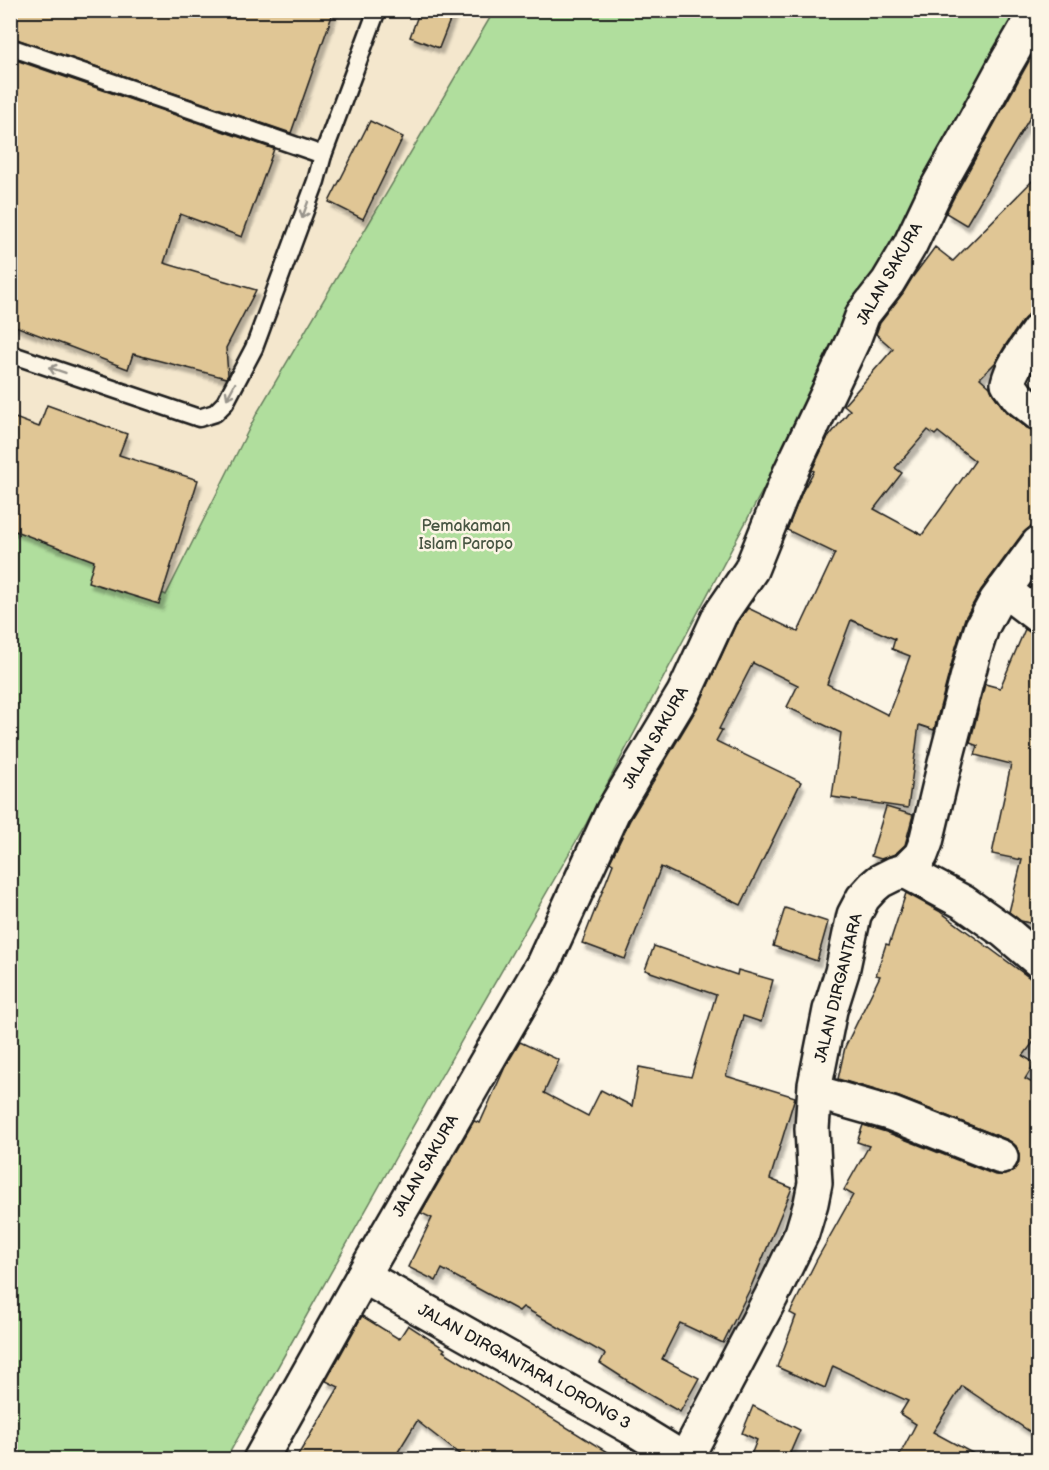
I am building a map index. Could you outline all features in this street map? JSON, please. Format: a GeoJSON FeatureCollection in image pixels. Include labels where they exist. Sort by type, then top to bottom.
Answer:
{"type":"FeatureCollection","features":[{"type":"Feature","properties":{"kind":"street","name":"JALAN SAKURA"},"geometry":{"type":"LineString","coordinates":[[260,1460],[543,964],[613,811],[684,693],[720,615],[751,570],[790,473],[854,338],[863,314],[888,282],[910,245],[937,188],[1037,10]]}},
{"type":"Feature","properties":{"kind":"street"},"geometry":{"type":"LineString","coordinates":[[1038,331],[1017,361],[1008,383],[1018,397],[1038,413]]}},
{"type":"Feature","properties":{"kind":"street","name":"JALAN DIRGANTARA"},"geometry":{"type":"LineString","coordinates":[[685,1460],[802,1233],[815,1183],[812,1129],[815,1092],[830,1010],[842,972],[854,915],[873,887],[894,874],[905,872],[921,855],[982,627],[996,601],[1038,544]]}},
{"type":"Feature","properties":{"kind":"street"},"geometry":{"type":"LineString","coordinates":[[1004,590],[1038,616]]}},
{"type":"Feature","properties":{"kind":"street"},"geometry":{"type":"LineString","coordinates":[[905,872],[963,902],[1038,960]]}},
{"type":"Feature","properties":{"kind":"street"},"geometry":{"type":"LineString","coordinates":[[815,1092],[892,1114],[1000,1156]]}},
{"type":"Feature","properties":{"kind":"street","name":"JALAN DIRGANTARA LORONG 3"},"geometry":{"type":"LineString","coordinates":[[363,1276],[632,1427],[685,1460]]}},
{"type":"Feature","properties":{"kind":"lane"},"geometry":{"type":"LineString","coordinates":[[10,354],[199,418],[215,413],[225,403],[254,348],[377,10]]}},
{"type":"Feature","properties":{"kind":"lane"},"geometry":{"type":"LineString","coordinates":[[10,47],[323,155]]}},
{"type":"Feature","properties":{"kind":"shaded area"},"geometry":{"type":"Polygon","coordinates":[[[10,11],[494,11],[257,413],[166,595],[11,515],[10,11]]]}},
{"type":"Feature","properties":{"kind":"green space","name":"Pemakaman Islam Paropo"},"geometry":{"type":"Polygon","coordinates":[[[494,11],[1025,11],[758,499],[586,824],[226,1459],[11,1459],[10,515],[166,595],[257,413],[494,11]]]}},
{"type":"Feature","properties":{"kind":"building"},"geometry":{"type":"Polygon","coordinates":[[[10,10],[334,10],[291,133],[10,37],[10,10]]]}},
{"type":"Feature","properties":{"kind":"building"},"geometry":{"type":"Polygon","coordinates":[[[420,10],[454,10],[439,48],[410,37],[420,10]]]}},
{"type":"Feature","properties":{"kind":"building"},"geometry":{"type":"Polygon","coordinates":[[[1038,45],[1038,104],[966,225],[946,213],[1038,45]]]}},
{"type":"Feature","properties":{"kind":"building"},"geometry":{"type":"Polygon","coordinates":[[[10,58],[274,149],[242,237],[180,214],[164,263],[256,290],[226,348],[228,375],[226,378],[133,354],[128,369],[10,324],[10,58]]]}},
{"type":"Feature","properties":{"kind":"building"},"geometry":{"type":"Polygon","coordinates":[[[370,121],[403,137],[363,219],[329,202],[370,121]]]}},
{"type":"Feature","properties":{"kind":"building"},"geometry":{"type":"Polygon","coordinates":[[[1038,175],[1038,312],[1029,314],[1022,321],[995,363],[980,378],[990,387],[1006,412],[1027,428],[1038,431],[1038,525],[1030,527],[1023,533],[981,590],[965,618],[934,730],[919,725],[908,808],[832,797],[841,733],[787,707],[798,685],[753,663],[719,729],[722,730],[716,741],[801,782],[741,905],[661,867],[625,959],[582,943],[613,864],[610,862],[630,820],[700,703],[736,624],[748,608],[798,632],[835,553],[787,530],[802,492],[814,471],[812,470],[827,439],[850,410],[844,405],[893,349],[876,334],[880,323],[935,247],[953,261],[1038,175]],[[928,430],[895,468],[902,473],[874,509],[922,535],[975,461],[938,432],[935,435],[928,430]],[[851,620],[827,684],[888,715],[910,656],[892,649],[895,639],[851,620]]]}},
{"type":"Feature","properties":{"kind":"building"},"geometry":{"type":"Polygon","coordinates":[[[47,405],[127,434],[119,455],[198,480],[159,604],[88,582],[94,561],[10,529],[10,416],[39,427],[47,405]]]}},
{"type":"Feature","properties":{"kind":"building"},"geometry":{"type":"Polygon","coordinates":[[[1025,629],[1038,634],[1038,925],[1021,921],[1009,912],[1022,860],[992,854],[1011,764],[975,755],[978,746],[970,743],[985,684],[1000,688],[1025,629]]]}},
{"type":"Feature","properties":{"kind":"building"},"geometry":{"type":"Polygon","coordinates":[[[886,807],[913,815],[905,845],[895,854],[881,859],[871,856],[886,807]]]}},
{"type":"Feature","properties":{"kind":"building"},"geometry":{"type":"Polygon","coordinates":[[[906,893],[939,911],[1038,984],[1038,1036],[1023,1056],[1035,1063],[1025,1079],[1038,1086],[1038,1437],[962,1386],[933,1432],[985,1460],[897,1460],[916,1424],[900,1414],[908,1401],[833,1366],[825,1388],[777,1367],[796,1316],[790,1313],[853,1195],[844,1190],[869,1146],[857,1142],[863,1125],[995,1175],[1012,1172],[1019,1163],[1016,1146],[1008,1140],[899,1097],[838,1079],[845,1047],[880,976],[876,975],[886,944],[889,945],[906,893]]]}},
{"type":"Feature","properties":{"kind":"building"},"geometry":{"type":"Polygon","coordinates":[[[785,908],[828,922],[817,961],[773,946],[785,908]]]}},
{"type":"Feature","properties":{"kind":"building"},"geometry":{"type":"Polygon","coordinates":[[[654,946],[737,975],[738,970],[773,980],[761,1022],[743,1016],[726,1076],[795,1097],[770,1179],[792,1188],[750,1289],[723,1343],[680,1323],[662,1359],[699,1378],[680,1412],[600,1363],[605,1354],[523,1307],[519,1311],[442,1269],[436,1281],[408,1267],[432,1218],[421,1213],[474,1121],[480,1123],[505,1067],[520,1042],[559,1060],[544,1093],[588,1116],[601,1090],[632,1106],[639,1067],[691,1077],[716,995],[645,970],[654,946]]]}},
{"type":"Feature","properties":{"kind":"building"},"geometry":{"type":"Polygon","coordinates":[[[362,1316],[399,1339],[408,1325],[445,1349],[443,1351],[620,1460],[467,1460],[417,1421],[393,1460],[295,1460],[339,1387],[326,1381],[362,1316]]]}},
{"type":"Feature","properties":{"kind":"building"},"geometry":{"type":"Polygon","coordinates":[[[753,1406],[800,1430],[787,1460],[749,1460],[757,1440],[742,1433],[753,1406]]]}}]}
